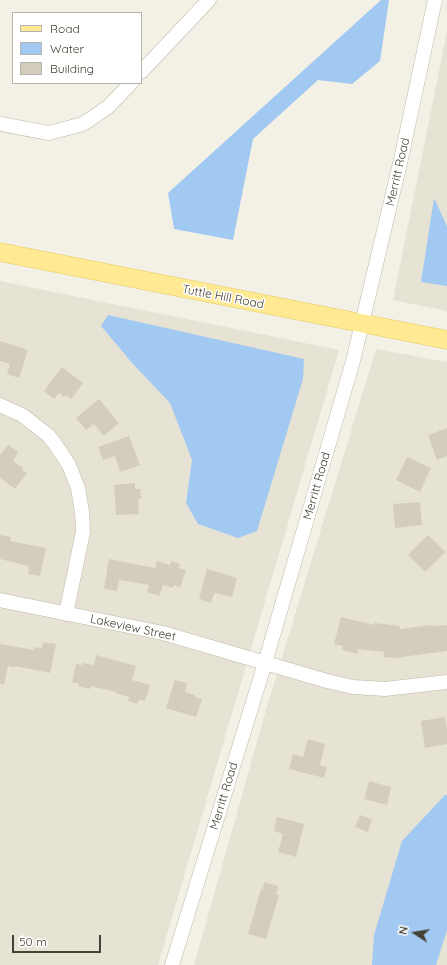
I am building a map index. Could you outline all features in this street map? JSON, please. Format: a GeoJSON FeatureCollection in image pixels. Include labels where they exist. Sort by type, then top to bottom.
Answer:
{"type":"FeatureCollection","features":[{"type":"Feature","properties":{"kind":"main road","name":"Tuttle Hill Road"},"geometry":{"type":"LineString","coordinates":[[0,252],[447,340]]}},
{"type":"Feature","properties":{"kind":"street","name":"Merritt Road"},"geometry":{"type":"LineString","coordinates":[[172,965],[265,662],[332,435],[362,324],[401,159],[435,0]]}},
{"type":"Feature","properties":{"kind":"street"},"geometry":{"type":"LineString","coordinates":[[142,71],[205,1]]}},
{"type":"Feature","properties":{"kind":"street"},"geometry":{"type":"LineString","coordinates":[[0,124],[49,133],[82,124],[108,107],[130,84]]}},
{"type":"Feature","properties":{"kind":"street"},"geometry":{"type":"LineString","coordinates":[[0,405],[22,415],[52,440],[69,465],[78,488],[82,512],[82,532],[66,614]]}},
{"type":"Feature","properties":{"kind":"street","name":"Lakeview Street"},"geometry":{"type":"LineString","coordinates":[[0,600],[163,633],[327,681],[354,687],[384,689],[447,682]]}},
{"type":"Feature","properties":{"kind":"shaded area"},"geometry":{"type":"Polygon","coordinates":[[[447,31],[447,311],[393,300],[447,31]]]}},
{"type":"Feature","properties":{"kind":"shaded area"},"geometry":{"type":"Polygon","coordinates":[[[0,281],[339,350],[158,965],[0,965],[0,281]]]}},
{"type":"Feature","properties":{"kind":"shaded area"},"geometry":{"type":"Polygon","coordinates":[[[376,349],[447,362],[447,965],[194,965],[268,703],[376,349]]]}},
{"type":"Feature","properties":{"kind":"water"},"geometry":{"type":"Polygon","coordinates":[[[381,0],[389,0],[380,61],[352,84],[318,80],[253,139],[233,240],[174,229],[168,193],[381,0]]]}},
{"type":"Feature","properties":{"kind":"water"},"geometry":{"type":"Polygon","coordinates":[[[434,198],[447,226],[447,286],[421,282],[434,198]]]}},
{"type":"Feature","properties":{"kind":"water"},"geometry":{"type":"Polygon","coordinates":[[[108,315],[304,359],[303,379],[257,531],[238,538],[198,524],[186,503],[192,460],[170,403],[133,364],[101,326],[108,315]]]}},
{"type":"Feature","properties":{"kind":"water"},"geometry":{"type":"Polygon","coordinates":[[[445,795],[447,795],[447,930],[436,965],[372,965],[374,935],[402,841],[445,795]]]}},
{"type":"Feature","properties":{"kind":"building"},"geometry":{"type":"Polygon","coordinates":[[[0,341],[28,350],[19,378],[7,374],[10,364],[0,361],[0,341]]]}},
{"type":"Feature","properties":{"kind":"building"},"geometry":{"type":"Polygon","coordinates":[[[62,367],[83,383],[71,399],[66,395],[64,397],[59,393],[54,399],[44,391],[62,367]]]}},
{"type":"Feature","properties":{"kind":"building"},"geometry":{"type":"Polygon","coordinates":[[[99,399],[119,423],[104,436],[94,424],[86,430],[76,418],[99,399]]]}},
{"type":"Feature","properties":{"kind":"building"},"geometry":{"type":"Polygon","coordinates":[[[447,428],[447,456],[437,460],[428,435],[447,428]]]}},
{"type":"Feature","properties":{"kind":"building"},"geometry":{"type":"Polygon","coordinates":[[[129,436],[140,465],[120,472],[115,456],[103,460],[98,447],[129,436]]]}},
{"type":"Feature","properties":{"kind":"building"},"geometry":{"type":"Polygon","coordinates":[[[8,445],[18,452],[13,461],[27,473],[15,489],[0,478],[0,455],[8,445]]]}},
{"type":"Feature","properties":{"kind":"building"},"geometry":{"type":"Polygon","coordinates":[[[407,457],[431,468],[420,492],[396,480],[407,457]]]}},
{"type":"Feature","properties":{"kind":"building"},"geometry":{"type":"Polygon","coordinates":[[[135,483],[135,489],[140,489],[141,499],[138,499],[139,514],[116,515],[114,485],[135,483]]]}},
{"type":"Feature","properties":{"kind":"building"},"geometry":{"type":"Polygon","coordinates":[[[420,502],[422,525],[395,528],[393,504],[420,502]]]}},
{"type":"Feature","properties":{"kind":"building"},"geometry":{"type":"Polygon","coordinates":[[[0,535],[11,537],[10,541],[46,548],[40,576],[28,574],[29,566],[0,559],[0,535]]]}},
{"type":"Feature","properties":{"kind":"building"},"geometry":{"type":"Polygon","coordinates":[[[428,535],[445,552],[425,572],[408,555],[428,535]]]}},
{"type":"Feature","properties":{"kind":"building"},"geometry":{"type":"Polygon","coordinates":[[[109,559],[155,568],[157,561],[170,565],[171,561],[180,564],[179,568],[186,570],[180,587],[174,585],[173,588],[163,585],[159,596],[147,592],[149,585],[119,580],[117,591],[104,589],[109,559]]]}},
{"type":"Feature","properties":{"kind":"building"},"geometry":{"type":"Polygon","coordinates":[[[207,569],[237,578],[232,597],[214,593],[211,603],[199,599],[207,569]]]}},
{"type":"Feature","properties":{"kind":"building"},"geometry":{"type":"Polygon","coordinates":[[[341,617],[374,625],[374,623],[400,626],[400,629],[431,625],[447,625],[447,651],[395,658],[383,657],[384,652],[358,649],[357,654],[342,650],[343,646],[334,644],[341,617]]]}},
{"type":"Feature","properties":{"kind":"building"},"geometry":{"type":"Polygon","coordinates":[[[43,642],[56,644],[50,673],[8,666],[4,685],[0,684],[0,644],[34,650],[35,647],[42,648],[43,642]]]}},
{"type":"Feature","properties":{"kind":"building"},"geometry":{"type":"Polygon","coordinates":[[[96,655],[136,666],[132,680],[150,685],[145,701],[139,700],[137,704],[128,701],[129,697],[116,692],[91,686],[90,689],[78,686],[79,684],[72,682],[76,664],[82,665],[83,663],[94,665],[96,655]]]}},
{"type":"Feature","properties":{"kind":"building"},"geometry":{"type":"Polygon","coordinates":[[[175,680],[187,683],[185,692],[202,699],[196,717],[166,708],[175,680]]]}},
{"type":"Feature","properties":{"kind":"building"},"geometry":{"type":"Polygon","coordinates":[[[445,717],[447,744],[425,748],[421,721],[445,717]]]}},
{"type":"Feature","properties":{"kind":"building"},"geometry":{"type":"Polygon","coordinates":[[[308,739],[325,744],[320,765],[327,767],[324,778],[289,769],[293,754],[303,757],[308,739]]]}},
{"type":"Feature","properties":{"kind":"building"},"geometry":{"type":"Polygon","coordinates":[[[369,781],[391,787],[387,805],[364,799],[369,781]]]}},
{"type":"Feature","properties":{"kind":"building"},"geometry":{"type":"Polygon","coordinates":[[[360,815],[372,819],[368,832],[355,827],[360,815]]]}},
{"type":"Feature","properties":{"kind":"building"},"geometry":{"type":"Polygon","coordinates":[[[277,817],[304,824],[296,857],[278,852],[283,834],[274,831],[277,817]]]}},
{"type":"Feature","properties":{"kind":"building"},"geometry":{"type":"Polygon","coordinates":[[[265,882],[278,886],[276,894],[279,895],[266,939],[248,934],[261,889],[262,890],[265,882]]]}}]}
